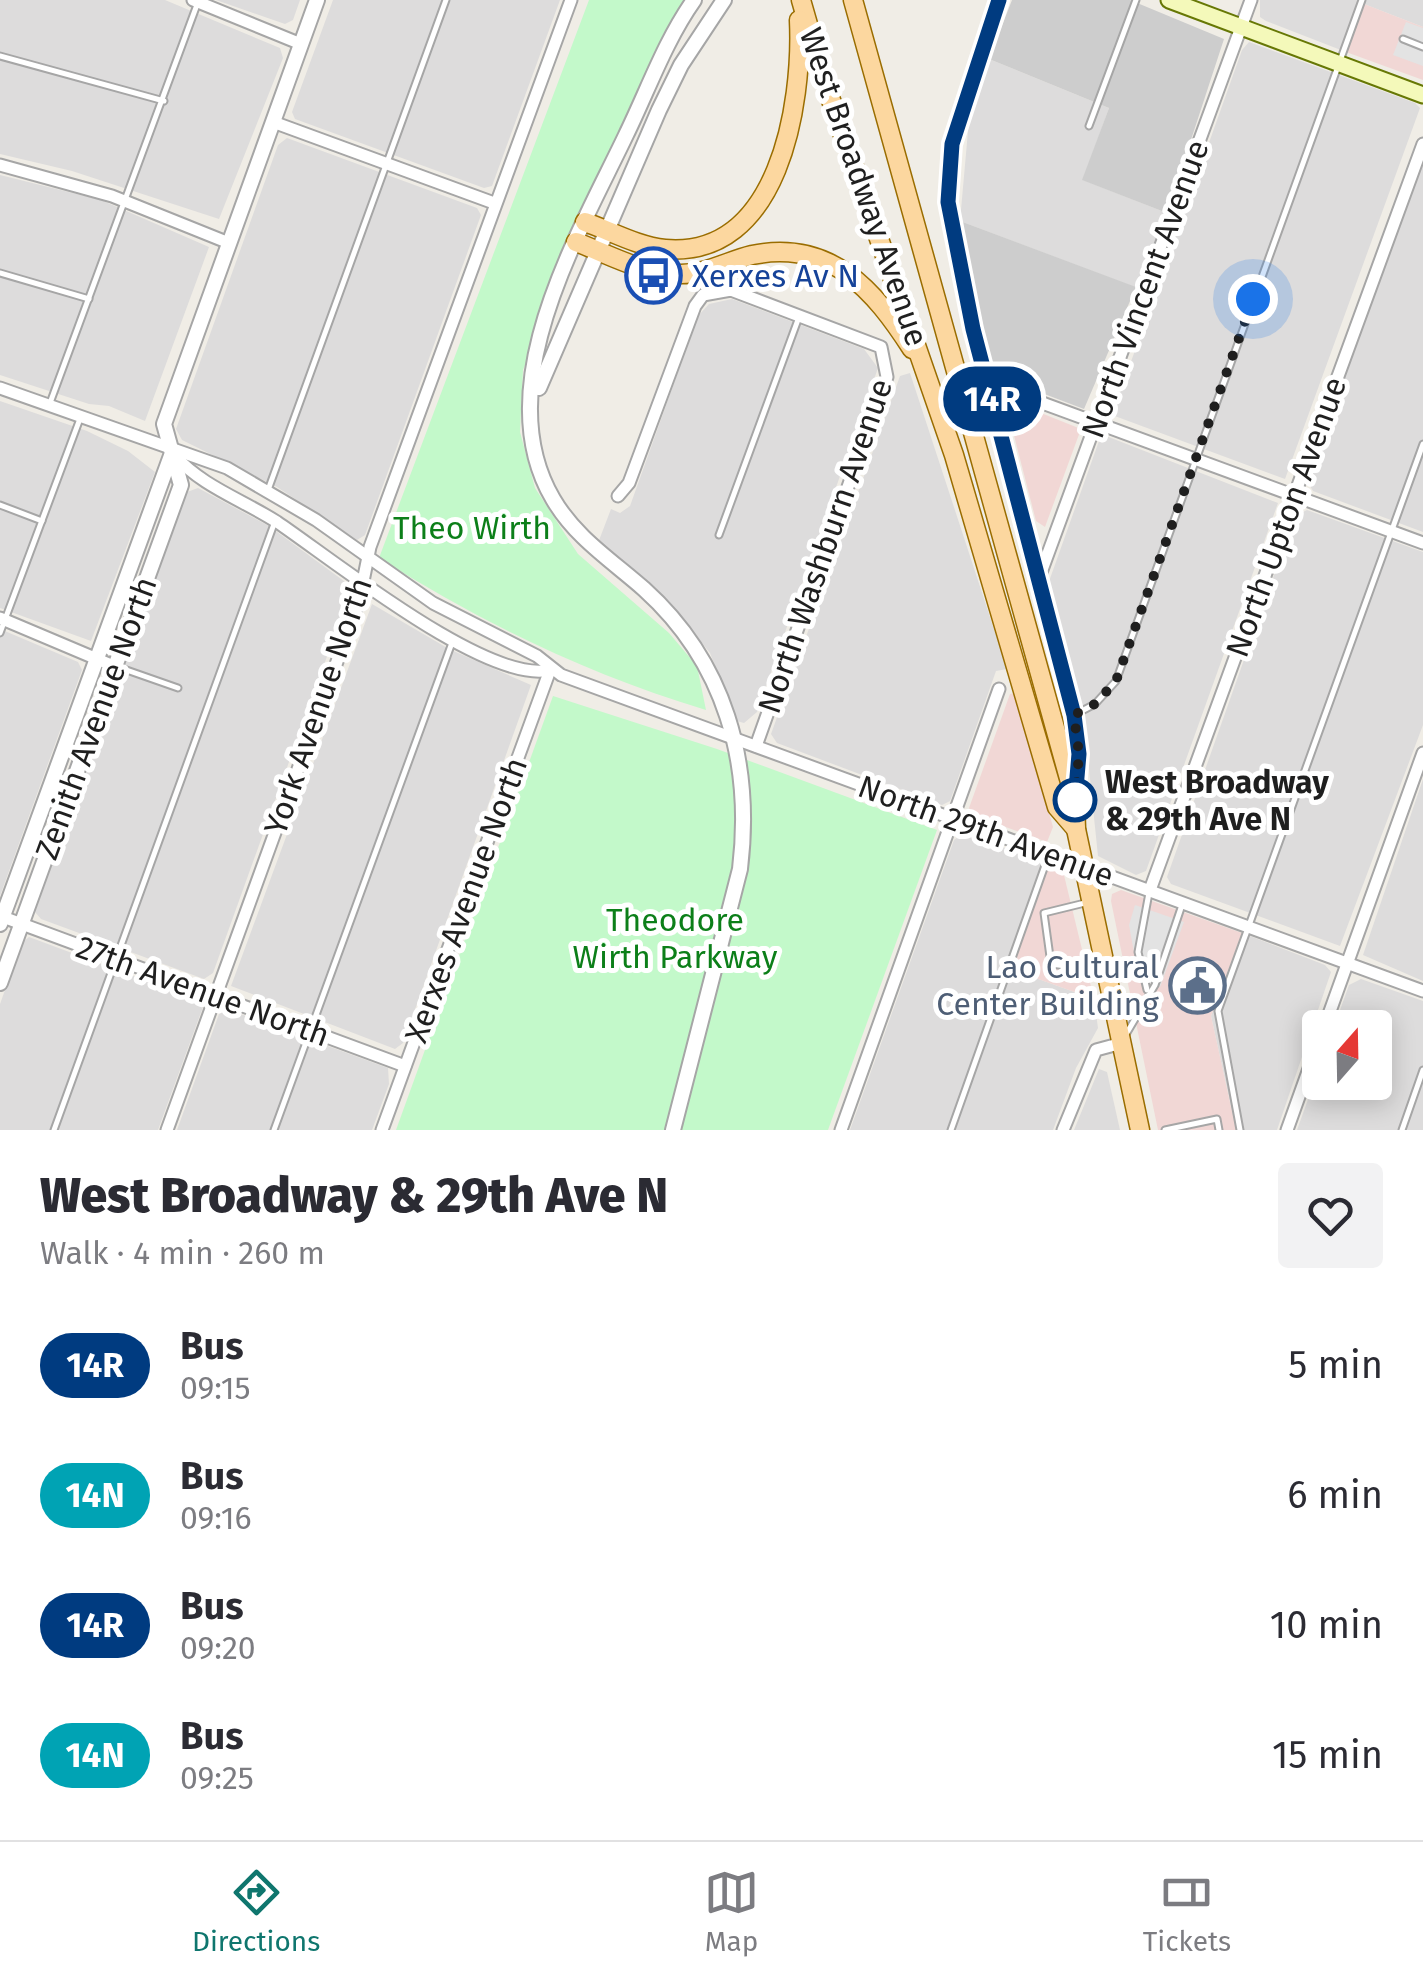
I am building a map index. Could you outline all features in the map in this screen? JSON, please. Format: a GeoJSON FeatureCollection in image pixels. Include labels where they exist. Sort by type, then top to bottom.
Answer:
{"type":"FeatureCollection","features":[{"type":"Feature","properties":{"kind":"main road"},"geometry":{"type":"LineString","coordinates":[[585,222],[644,245],[692,248],[724,235],[759,204],[785,144],[793,108],[800,60],[799,0]]}},
{"type":"Feature","properties":{"kind":"main road","name":"West Broadway Avenue"},"geometry":{"type":"LineString","coordinates":[[799,0],[928,375],[1057,807],[1076,829]]}},
{"type":"Feature","properties":{"kind":"main road","name":"West Broadway Avenue"},"geometry":{"type":"LineString","coordinates":[[853,0],[1075,800],[1076,829],[1140,1130]]}},
{"type":"Feature","properties":{"kind":"main road"},"geometry":{"type":"LineString","coordinates":[[1169,0],[1423,95]]}},
{"type":"Feature","properties":{"kind":"main road"},"geometry":{"type":"LineString","coordinates":[[576,242],[674,274],[771,253],[796,254],[839,268],[870,290],[928,375]]}},
{"type":"Feature","properties":{"kind":"street","name":"Zenith Avenue North"},"geometry":{"type":"LineString","coordinates":[[0,983],[181,485],[164,424],[317,0]]}},
{"type":"Feature","properties":{"kind":"street","name":"York Avenue North"},"geometry":{"type":"LineString","coordinates":[[167,1130],[364,582],[366,560],[570,0]]}},
{"type":"Feature","properties":{"kind":"street"},"geometry":{"type":"LineString","coordinates":[[673,1130],[740,869],[745,826],[734,738],[726,705],[694,643],[648,592],[589,545],[550,496],[534,442],[532,408],[541,327],[669,41],[694,0]]}},
{"type":"Feature","properties":{"kind":"street"},"geometry":{"type":"LineString","coordinates":[[532,408],[597,250],[681,65],[724,0]]}},
{"type":"Feature","properties":{"kind":"street","name":"West Broadway Avenue"},"geometry":{"type":"LineString","coordinates":[[998,0],[958,122],[948,177],[951,225],[1074,715],[1079,754],[1075,800]]}},
{"type":"Feature","properties":{"kind":"street","name":"North Vincent Avenue"},"geometry":{"type":"LineString","coordinates":[[1039,578],[1250,0]]}},
{"type":"Feature","properties":{"kind":"street"},"geometry":{"type":"LineString","coordinates":[[196,1],[301,44]]}},
{"type":"Feature","properties":{"kind":"street"},"geometry":{"type":"LineString","coordinates":[[273,122],[494,203]]}},
{"type":"Feature","properties":{"kind":"street","name":"North Upton Avenue"},"geometry":{"type":"LineString","coordinates":[[1150,890],[1423,144]]}},
{"type":"Feature","properties":{"kind":"street"},"geometry":{"type":"LineString","coordinates":[[0,165],[126,201],[228,243]]}},
{"type":"Feature","properties":{"kind":"street"},"geometry":{"type":"LineString","coordinates":[[618,496],[629,483],[694,306],[703,295],[731,290],[800,314]]}},
{"type":"Feature","properties":{"kind":"street","name":"North Washburn Avenue"},"geometry":{"type":"LineString","coordinates":[[756,746],[887,377],[881,347],[800,314]]}},
{"type":"Feature","properties":{"kind":"street"},"geometry":{"type":"LineString","coordinates":[[988,384],[1423,543]]}},
{"type":"Feature","properties":{"kind":"street"},"geometry":{"type":"LineString","coordinates":[[0,388],[82,413],[172,452],[198,456],[268,491],[462,621],[537,656],[550,670],[533,674],[453,639],[276,521],[194,477],[172,452]]}},
{"type":"Feature","properties":{"kind":"street","name":"Zenith Avenue North"},"geometry":{"type":"LineString","coordinates":[[1,919],[172,452]]}},
{"type":"Feature","properties":{"kind":"street"},"geometry":{"type":"LineString","coordinates":[[2,619],[116,666]]}},
{"type":"Feature","properties":{"kind":"street","name":"North 29th Avenue"},"geometry":{"type":"LineString","coordinates":[[550,670],[1423,991]]}},
{"type":"Feature","properties":{"kind":"street","name":"Xerxes Avenue North"},"geometry":{"type":"LineString","coordinates":[[382,1130],[550,670]]}},
{"type":"Feature","properties":{"kind":"street"},"geometry":{"type":"LineString","coordinates":[[841,1130],[999,689]]}},
{"type":"Feature","properties":{"kind":"street"},"geometry":{"type":"LineString","coordinates":[[1330,1010],[1423,753]]}},
{"type":"Feature","properties":{"kind":"street","name":"27th Avenue North"},"geometry":{"type":"LineString","coordinates":[[1,919],[405,1066]]}},
{"type":"Feature","properties":{"kind":"street"},"geometry":{"type":"LineString","coordinates":[[1063,1130],[1096,1050],[1122,1044]]}},
{"type":"Feature","properties":{"kind":"street"},"geometry":{"type":"LineString","coordinates":[[1287,1130],[1302,1088]]}},
{"type":"Feature","properties":{"kind":"lane"},"geometry":{"type":"LineString","coordinates":[[268,491],[446,0]]}},
{"type":"Feature","properties":{"kind":"lane"},"geometry":{"type":"LineString","coordinates":[[1088,126],[1136,0]]}},
{"type":"Feature","properties":{"kind":"lane"},"geometry":{"type":"LineString","coordinates":[[1074,715],[1095,704],[1116,681],[1362,0]]}},
{"type":"Feature","properties":{"kind":"lane"},"geometry":{"type":"LineString","coordinates":[[50,402],[164,101],[196,1]]}},
{"type":"Feature","properties":{"kind":"lane"},"geometry":{"type":"LineString","coordinates":[[1402,40],[1423,48]]}},
{"type":"Feature","properties":{"kind":"lane"},"geometry":{"type":"LineString","coordinates":[[0,56],[164,101]]}},
{"type":"Feature","properties":{"kind":"lane"},"geometry":{"type":"LineString","coordinates":[[0,272],[89,300]]}},
{"type":"Feature","properties":{"kind":"lane"},"geometry":{"type":"LineString","coordinates":[[719,535],[800,314]]}},
{"type":"Feature","properties":{"kind":"lane"},"geometry":{"type":"LineString","coordinates":[[0,634],[2,619],[82,413]]}},
{"type":"Feature","properties":{"kind":"lane"},"geometry":{"type":"LineString","coordinates":[[1240,1130],[1218,1011],[1423,444]]}},
{"type":"Feature","properties":{"kind":"lane"},"geometry":{"type":"LineString","coordinates":[[0,505],[42,521]]}},
{"type":"Feature","properties":{"kind":"lane"},"geometry":{"type":"LineString","coordinates":[[54,1130],[276,521]]}},
{"type":"Feature","properties":{"kind":"lane"},"geometry":{"type":"LineString","coordinates":[[274,1130],[453,639]]}},
{"type":"Feature","properties":{"kind":"lane"},"geometry":{"type":"LineString","coordinates":[[116,666],[178,688]]}},
{"type":"Feature","properties":{"kind":"lane"},"geometry":{"type":"LineString","coordinates":[[951,1130],[1049,854]]}},
{"type":"Feature","properties":{"kind":"lane"},"geometry":{"type":"LineString","coordinates":[[1148,992],[1138,952],[1150,890]]}},
{"type":"Feature","properties":{"kind":"lane"},"geometry":{"type":"LineString","coordinates":[[1092,901],[1044,913],[1051,964],[1107,972]]}},
{"type":"Feature","properties":{"kind":"lane"},"geometry":{"type":"LineString","coordinates":[[1122,1044],[1155,985],[1182,902]]}},
{"type":"Feature","properties":{"kind":"lane"},"geometry":{"type":"LineString","coordinates":[[1402,1130],[1423,1070]]}},
{"type":"Feature","properties":{"kind":"lane"},"geometry":{"type":"LineString","coordinates":[[1165,1130],[1217,1118],[1219,1130]]}},
{"type":"Feature","properties":{"kind":"shaded area"},"geometry":{"type":"Polygon","coordinates":[[[0,0],[165,0],[280,48],[283,58],[219,219],[72,171],[0,154],[0,0]]]}},
{"type":"Feature","properties":{"kind":"shaded area"},"geometry":{"type":"Polygon","coordinates":[[[216,0],[300,0],[293,20],[285,24],[216,0]]]}},
{"type":"Feature","properties":{"kind":"shaded area"},"geometry":{"type":"Polygon","coordinates":[[[333,0],[560,0],[492,186],[484,188],[295,119],[292,112],[333,0]]]}},
{"type":"Feature","properties":{"kind":"shaded area"},"geometry":{"type":"Polygon","coordinates":[[[1012,0],[1130,0],[1224,39],[1167,213],[1082,180],[1109,108],[989,59],[1012,0]]]}},
{"type":"Feature","properties":{"kind":"shaded area"},"geometry":{"type":"Polygon","coordinates":[[[1260,0],[1423,0],[1423,27],[1364,4],[1346,52],[1266,21],[1260,17],[1260,0]]]}},
{"type":"Feature","properties":{"kind":"shaded area"},"geometry":{"type":"Polygon","coordinates":[[[1364,4],[1423,27],[1423,80],[1346,52],[1364,4]]]}},
{"type":"Feature","properties":{"kind":"shaded area"},"geometry":{"type":"Polygon","coordinates":[[[1406,22],[1423,28],[1423,66],[1393,55],[1406,22]]]}},
{"type":"Feature","properties":{"kind":"shaded area"},"geometry":{"type":"Polygon","coordinates":[[[1249,42],[1420,108],[1285,479],[1112,415],[1242,50],[1249,42]]]}},
{"type":"Feature","properties":{"kind":"shaded area"},"geometry":{"type":"Polygon","coordinates":[[[989,59],[1109,108],[1083,180],[1167,213],[1140,289],[960,221],[969,120],[989,59]]]}},
{"type":"Feature","properties":{"kind":"shaded area"},"geometry":{"type":"Polygon","coordinates":[[[287,138],[477,208],[481,215],[365,535],[357,540],[277,487],[182,440],[176,429],[278,145],[287,138]]]}},
{"type":"Feature","properties":{"kind":"shaded area"},"geometry":{"type":"Polygon","coordinates":[[[1423,163],[1423,532],[1313,491],[1306,479],[1423,163]]]}},
{"type":"Feature","properties":{"kind":"shaded area"},"geometry":{"type":"Polygon","coordinates":[[[0,175],[101,200],[209,247],[145,421],[109,406],[89,404],[0,375],[0,175]]]}},
{"type":"Feature","properties":{"kind":"shaded area"},"geometry":{"type":"Polygon","coordinates":[[[960,221],[1136,287],[1084,409],[994,375],[960,221]]]}},
{"type":"Feature","properties":{"kind":"shaded area"},"geometry":{"type":"Polygon","coordinates":[[[732,299],[864,349],[878,368],[757,712],[744,723],[737,721],[710,653],[686,623],[663,596],[598,543],[611,509],[620,513],[630,506],[698,316],[709,304],[732,299]]]}},
{"type":"Feature","properties":{"kind":"shaded area"},"geometry":{"type":"Polygon","coordinates":[[[910,373],[1007,669],[996,671],[950,801],[942,805],[777,743],[771,734],[900,376],[910,373]]]}},
{"type":"Feature","properties":{"kind":"shaded area"},"geometry":{"type":"Polygon","coordinates":[[[0,401],[87,431],[128,451],[155,472],[91,641],[0,608],[0,401]]]}},
{"type":"Feature","properties":{"kind":"shaded area"},"geometry":{"type":"Polygon","coordinates":[[[1021,405],[1081,429],[1045,527],[1036,521],[1009,416],[1011,409],[1021,405]]]}},
{"type":"Feature","properties":{"kind":"shaded area"},"geometry":{"type":"Polygon","coordinates":[[[1106,436],[1278,503],[1146,871],[1136,875],[1098,856],[1086,740],[1047,587],[1099,441],[1106,436]]]}},
{"type":"Feature","properties":{"kind":"shaded area"},"geometry":{"type":"Polygon","coordinates":[[[198,488],[269,526],[352,587],[213,973],[204,979],[41,919],[35,912],[187,492],[198,488]]]}},
{"type":"Feature","properties":{"kind":"shaded area"},"geometry":{"type":"Polygon","coordinates":[[[1307,510],[1423,552],[1423,725],[1340,946],[1171,884],[1167,877],[1295,516],[1307,510]]]}},
{"type":"Feature","properties":{"kind":"shaded area"},"geometry":{"type":"Polygon","coordinates":[[[372,604],[449,649],[531,685],[403,1043],[395,1049],[231,986],[372,604]]]}},
{"type":"Feature","properties":{"kind":"shaded area"},"geometry":{"type":"Polygon","coordinates":[[[0,629],[78,662],[82,670],[0,896],[0,629]]]}},
{"type":"Feature","properties":{"kind":"shaded area"},"geometry":{"type":"Polygon","coordinates":[[[1015,693],[1053,827],[1047,842],[973,815],[969,808],[1010,694],[1015,693]]]}},
{"type":"Feature","properties":{"kind":"shaded area"},"geometry":{"type":"Polygon","coordinates":[[[1423,779],[1423,981],[1363,955],[1423,779]]]}},
{"type":"Feature","properties":{"kind":"shaded area"},"geometry":{"type":"Polygon","coordinates":[[[965,832],[1045,864],[1008,968],[1094,999],[1098,1028],[1076,1068],[1053,1130],[850,1130],[954,840],[965,832]]]}},
{"type":"Feature","properties":{"kind":"shaded area"},"geometry":{"type":"Polygon","coordinates":[[[1045,864],[1063,871],[1094,999],[1008,968],[1045,864]]]}},
{"type":"Feature","properties":{"kind":"shaded area"},"geometry":{"type":"Polygon","coordinates":[[[1121,890],[1242,933],[1211,1016],[1236,1130],[1158,1130],[1111,901],[1112,894],[1121,890]]]}},
{"type":"Feature","properties":{"kind":"shaded area"},"geometry":{"type":"Polygon","coordinates":[[[1135,905],[1184,922],[1160,987],[1139,980],[1129,925],[1135,905]]]}},
{"type":"Feature","properties":{"kind":"shaded area"},"geometry":{"type":"Polygon","coordinates":[[[1242,933],[1325,965],[1331,972],[1318,1010],[1302,1010],[1302,1057],[1277,1130],[1236,1130],[1211,1016],[1242,933]]]}},
{"type":"Feature","properties":{"kind":"shaded area"},"geometry":{"type":"Polygon","coordinates":[[[29,937],[201,1001],[203,1007],[158,1130],[0,1130],[0,1004],[22,943],[29,937]]]}},
{"type":"Feature","properties":{"kind":"shaded area"},"geometry":{"type":"Polygon","coordinates":[[[1361,979],[1423,1001],[1423,1130],[1297,1130],[1308,1100],[1392,1100],[1392,1010],[1340,1010],[1349,985],[1361,979]]]}},
{"type":"Feature","properties":{"kind":"shaded area"},"geometry":{"type":"Polygon","coordinates":[[[227,1009],[388,1068],[389,1084],[372,1130],[177,1130],[219,1014],[227,1009]]]}},
{"type":"Feature","properties":{"kind":"shaded area"},"geometry":{"type":"Polygon","coordinates":[[[1099,1069],[1107,1072],[1120,1130],[1074,1130],[1099,1069]]]}},
{"type":"Feature","properties":{"kind":"green space","name":"Theo Wirth"},"geometry":{"type":"Polygon","coordinates":[[[589,0],[699,0],[562,250],[547,309],[523,370],[520,432],[535,488],[578,554],[669,633],[697,666],[706,710],[620,680],[538,645],[458,605],[379,558],[589,0]]]}},
{"type":"Feature","properties":{"kind":"green space","name":"Theodore Wirth Parkway"},"geometry":{"type":"Polygon","coordinates":[[[553,696],[717,749],[937,830],[828,1130],[396,1130],[553,696]]]}},
{"type":"Feature","properties":{"kind":"bus line","name":"14R"},"geometry":{"type":"LineString","coordinates":[[999,0],[952,144],[948,202],[973,329],[1074,715],[1079,754],[1075,800]]}},
{"type":"Feature","properties":{"kind":"place","name":"Xerxes Av N"},"geometry":{"type":"Point","coordinates":[653,276]}},
{"type":"Feature","properties":{"kind":"place","name":"West Broadway & 29th Ave N"},"geometry":{"type":"Point","coordinates":[1075,800]}},
{"type":"Feature","properties":{"kind":"place","name":"Lao Cultural Center Building"},"geometry":{"type":"Point","coordinates":[1198,985]}},
{"type":"Feature","properties":{"kind":"route"},"geometry":{"type":"LineString","coordinates":[[1075,800],[1079,754],[1074,715],[1095,704],[1116,681],[1253,299]]}}]}
